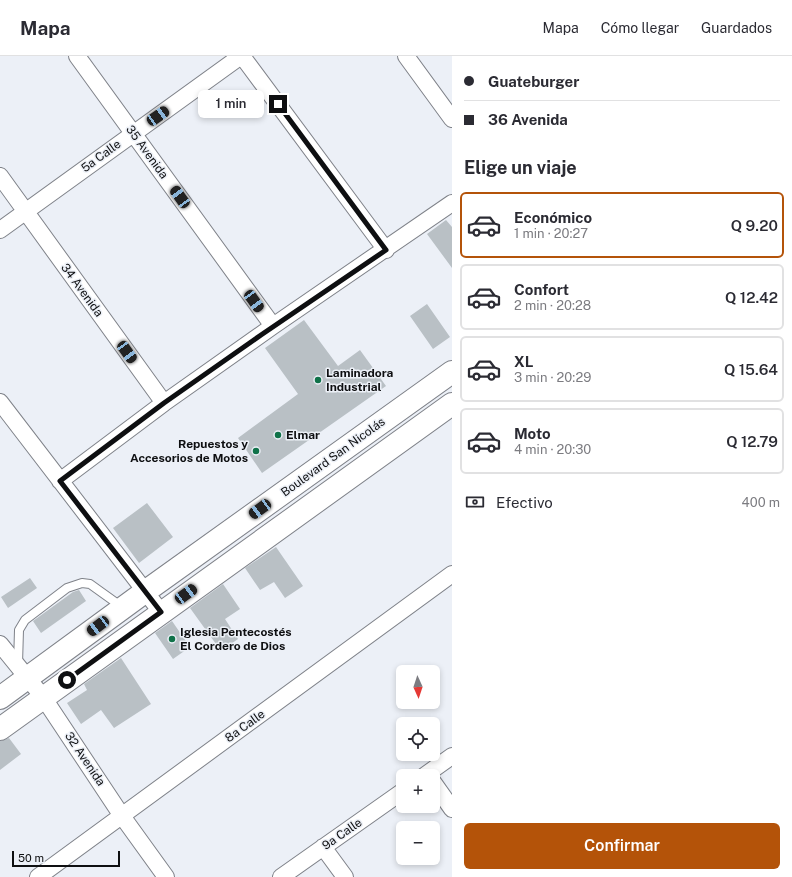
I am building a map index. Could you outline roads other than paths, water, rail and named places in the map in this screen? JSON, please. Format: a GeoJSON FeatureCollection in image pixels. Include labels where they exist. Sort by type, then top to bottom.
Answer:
{"type":"FeatureCollection","features":[{"type":"Feature","properties":{"kind":"main road","name":"Boulevard San Nicolás"},"geometry":{"type":"LineString","coordinates":[[0,698],[23,672],[123,608],[452,372]]}},
{"type":"Feature","properties":{"kind":"main road"},"geometry":{"type":"LineString","coordinates":[[0,728],[452,404]]}},
{"type":"Feature","properties":{"kind":"street","name":"35 Avenida"},"geometry":{"type":"LineString","coordinates":[[77,56],[273,326]]}},
{"type":"Feature","properties":{"kind":"street","name":"5a Calle"},"geometry":{"type":"LineString","coordinates":[[0,230],[242,56]]}},
{"type":"Feature","properties":{"kind":"street"},"geometry":{"type":"LineString","coordinates":[[242,56],[386,250]]}},
{"type":"Feature","properties":{"kind":"street"},"geometry":{"type":"LineString","coordinates":[[406,56],[452,119]]}},
{"type":"Feature","properties":{"kind":"street","name":"34 Avenida"},"geometry":{"type":"LineString","coordinates":[[0,176],[164,403]]}},
{"type":"Feature","properties":{"kind":"street"},"geometry":{"type":"LineString","coordinates":[[60,481],[164,403],[452,203]]}},
{"type":"Feature","properties":{"kind":"street"},"geometry":{"type":"LineString","coordinates":[[0,402],[161,612]]}},
{"type":"Feature","properties":{"kind":"street","name":"8a Calle"},"geometry":{"type":"LineString","coordinates":[[38,877],[452,574]]}},
{"type":"Feature","properties":{"kind":"street","name":"32 Avenida"},"geometry":{"type":"LineString","coordinates":[[0,644],[43,697],[122,816],[166,877]]}},
{"type":"Feature","properties":{"kind":"street"},"geometry":{"type":"LineString","coordinates":[[437,769],[452,756]]}},
{"type":"Feature","properties":{"kind":"street"},"geometry":{"type":"LineString","coordinates":[[440,793],[452,809]]}},
{"type":"Feature","properties":{"kind":"street","name":"9a Calle"},"geometry":{"type":"LineString","coordinates":[[281,877],[396,796]]}},
{"type":"Feature","properties":{"kind":"street"},"geometry":{"type":"LineString","coordinates":[[323,847],[345,877]]}},
{"type":"Feature","properties":{"kind":"lane"},"geometry":{"type":"LineString","coordinates":[[23,672],[19,630],[25,620],[68,588],[82,583],[90,584],[123,608]]}},
{"type":"Feature","properties":{"kind":"place","name":"Laminadora Industrial"},"geometry":{"type":"Point","coordinates":[318,380]}},
{"type":"Feature","properties":{"kind":"place","name":"Elmar"},"geometry":{"type":"Point","coordinates":[278,435]}},
{"type":"Feature","properties":{"kind":"place","name":"Repuestos y Accesorios de Motos"},"geometry":{"type":"Point","coordinates":[256,451]}},
{"type":"Feature","properties":{"kind":"place","name":"Iglesia Pentecostés El Cordero de Dios"},"geometry":{"type":"Point","coordinates":[172,639]}}]}
